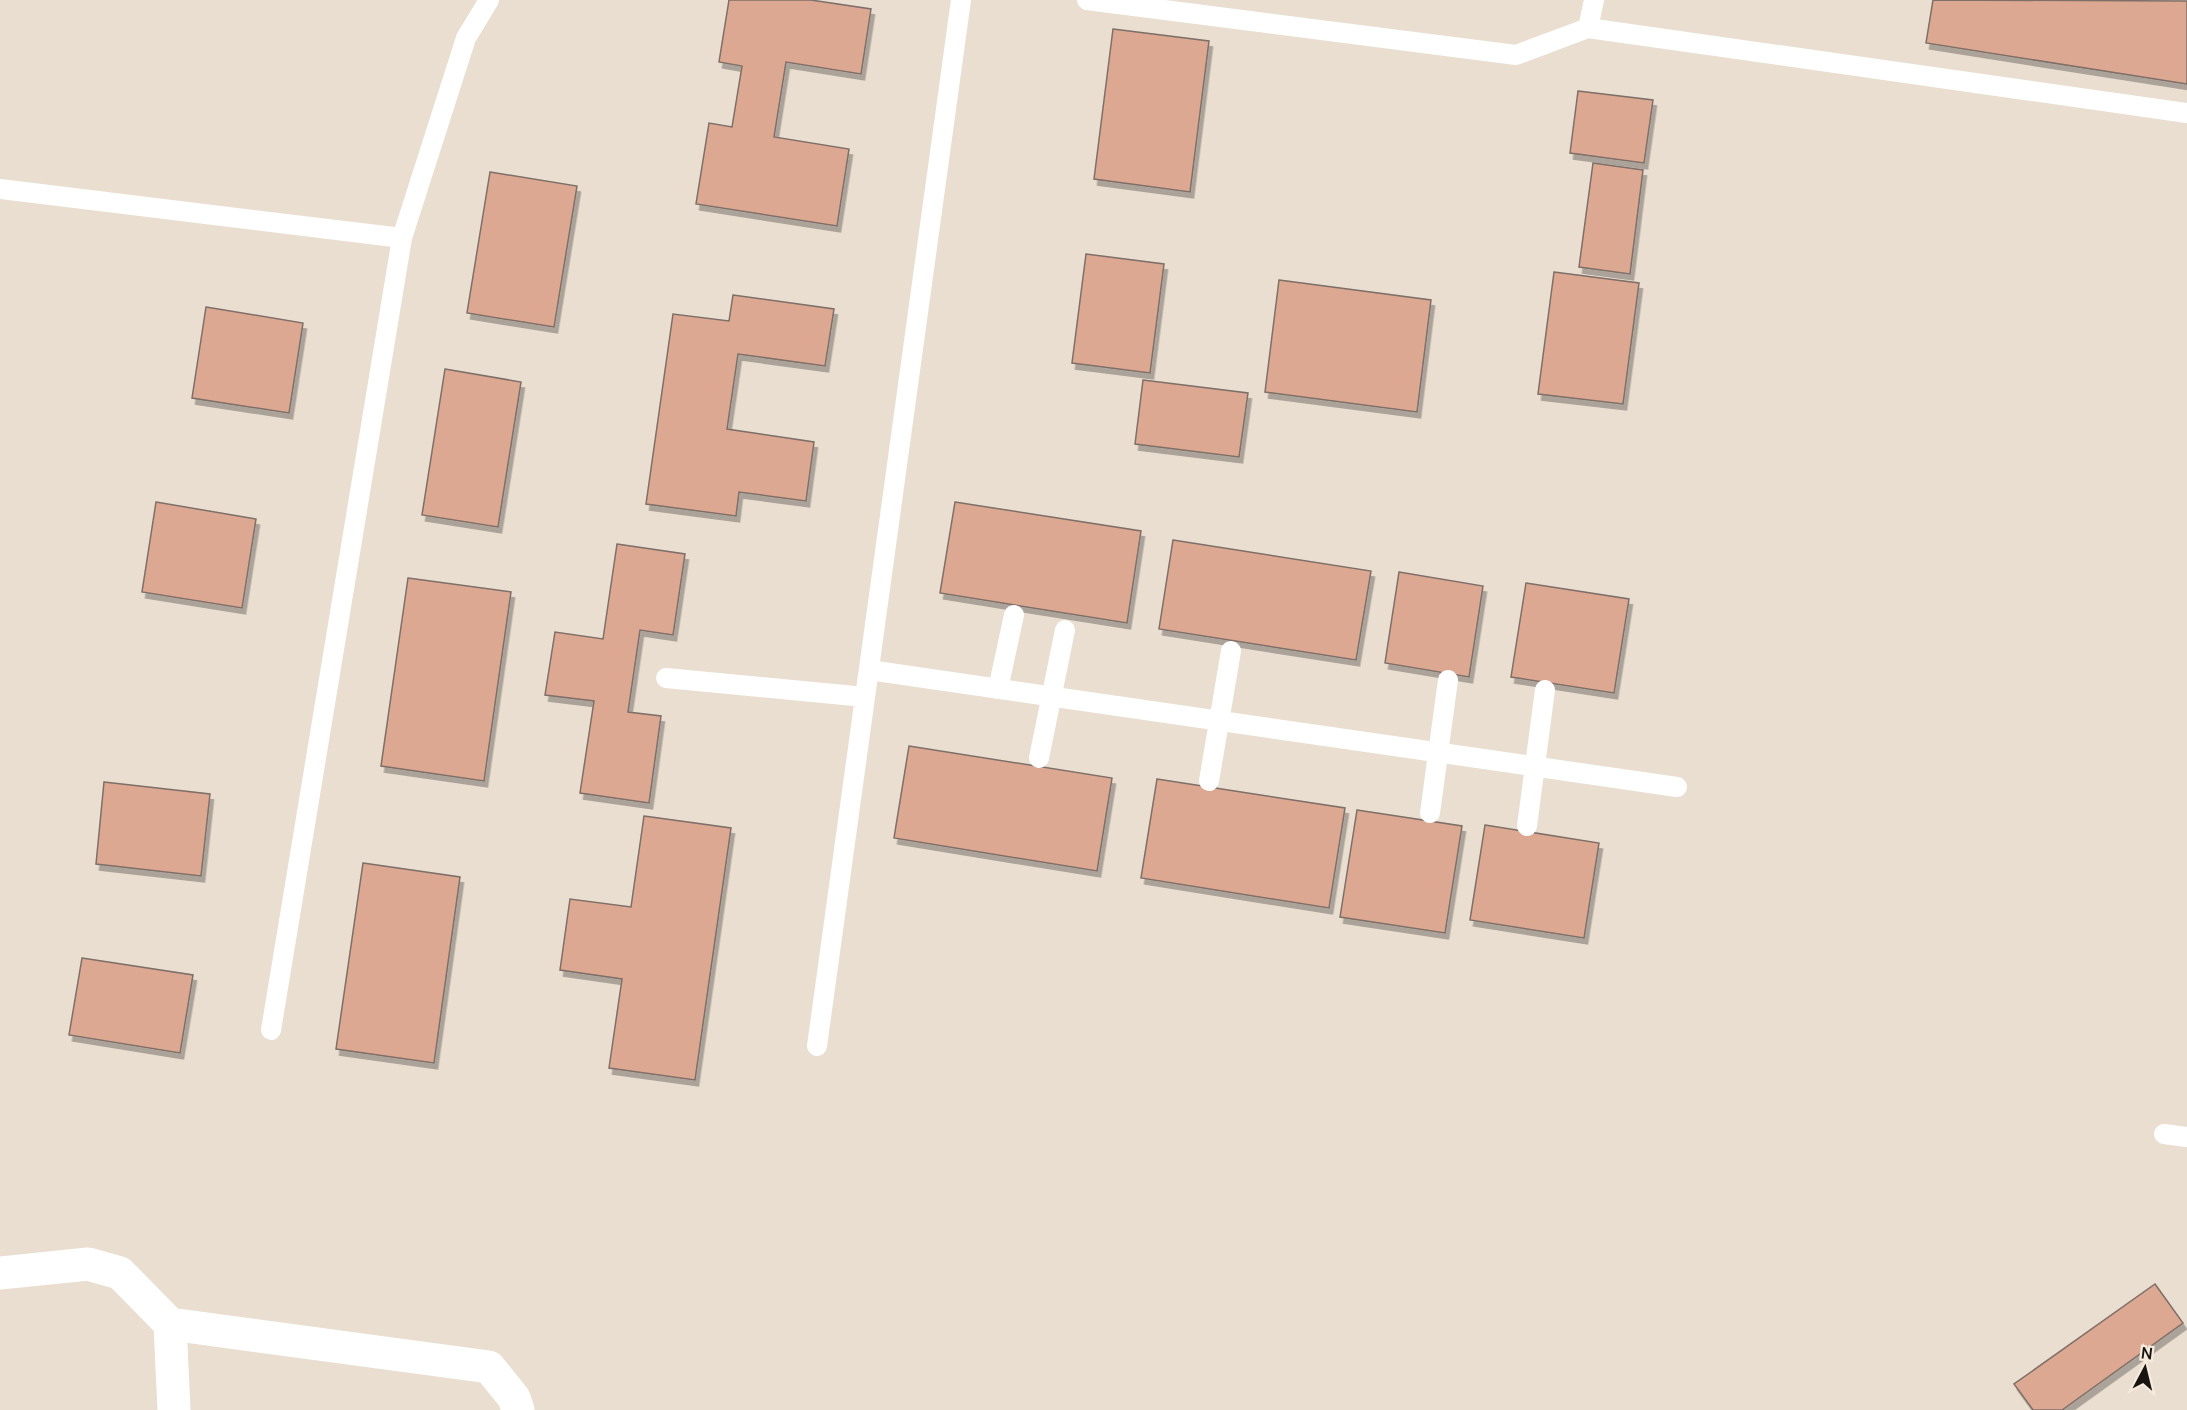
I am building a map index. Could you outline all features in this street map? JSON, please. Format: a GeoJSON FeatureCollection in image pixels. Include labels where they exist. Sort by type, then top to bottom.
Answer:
{"type":"FeatureCollection","features":[{"type":"Feature","properties":{"kind":"street"},"geometry":{"type":"LineString","coordinates":[[0,1273],[88,1264],[120,1273],[170,1324],[489,1367],[514,1398],[518,1410]]}},
{"type":"Feature","properties":{"kind":"street"},"geometry":{"type":"LineString","coordinates":[[170,1324],[174,1410]]}},
{"type":"Feature","properties":{"kind":"lane"},"geometry":{"type":"LineString","coordinates":[[271,1030],[402,238],[466,38],[489,0]]}},
{"type":"Feature","properties":{"kind":"lane"},"geometry":{"type":"LineString","coordinates":[[817,1046],[962,0]]}},
{"type":"Feature","properties":{"kind":"lane"},"geometry":{"type":"LineString","coordinates":[[1087,0],[1516,55],[1588,28],[2187,113]]}},
{"type":"Feature","properties":{"kind":"lane"},"geometry":{"type":"LineString","coordinates":[[1588,28],[1594,0]]}},
{"type":"Feature","properties":{"kind":"lane"},"geometry":{"type":"LineString","coordinates":[[0,189],[402,238]]}},
{"type":"Feature","properties":{"kind":"lane"},"geometry":{"type":"LineString","coordinates":[[998,688],[1014,615]]}},
{"type":"Feature","properties":{"kind":"lane"},"geometry":{"type":"LineString","coordinates":[[1039,758],[1065,630]]}},
{"type":"Feature","properties":{"kind":"lane"},"geometry":{"type":"LineString","coordinates":[[1209,781],[1231,651]]}},
{"type":"Feature","properties":{"kind":"lane"},"geometry":{"type":"LineString","coordinates":[[869,670],[1677,787]]}},
{"type":"Feature","properties":{"kind":"lane"},"geometry":{"type":"LineString","coordinates":[[666,678],[865,697]]}},
{"type":"Feature","properties":{"kind":"lane"},"geometry":{"type":"LineString","coordinates":[[1430,813],[1448,680]]}},
{"type":"Feature","properties":{"kind":"lane"},"geometry":{"type":"LineString","coordinates":[[1527,826],[1545,690]]}},
{"type":"Feature","properties":{"kind":"lane"},"geometry":{"type":"LineString","coordinates":[[2164,1134],[2187,1137]]}},
{"type":"Feature","properties":{"kind":"building"},"geometry":{"type":"Polygon","coordinates":[[[729,0],[811,0],[871,9],[861,74],[786,62],[774,137],[849,149],[837,226],[696,204],[709,123],[732,127],[742,66],[719,62],[729,0]]]}},
{"type":"Feature","properties":{"kind":"building"},"geometry":{"type":"Polygon","coordinates":[[[1933,0],[2187,1],[2187,84],[1926,43],[1933,0]]]}},
{"type":"Feature","properties":{"kind":"building"},"geometry":{"type":"Polygon","coordinates":[[[1113,29],[1209,41],[1190,192],[1094,179],[1113,29]]]}},
{"type":"Feature","properties":{"kind":"building"},"geometry":{"type":"Polygon","coordinates":[[[1578,91],[1653,100],[1644,163],[1570,153],[1578,91]]]}},
{"type":"Feature","properties":{"kind":"building"},"geometry":{"type":"Polygon","coordinates":[[[1593,163],[1643,170],[1630,274],[1579,267],[1593,163]]]}},
{"type":"Feature","properties":{"kind":"building"},"geometry":{"type":"Polygon","coordinates":[[[490,172],[577,186],[554,327],[467,313],[490,172]]]}},
{"type":"Feature","properties":{"kind":"building"},"geometry":{"type":"Polygon","coordinates":[[[1086,254],[1164,264],[1150,373],[1072,363],[1086,254]]]}},
{"type":"Feature","properties":{"kind":"building"},"geometry":{"type":"Polygon","coordinates":[[[1554,272],[1639,283],[1623,404],[1538,394],[1554,272]]]}},
{"type":"Feature","properties":{"kind":"building"},"geometry":{"type":"Polygon","coordinates":[[[1279,280],[1431,300],[1417,412],[1265,392],[1279,280]]]}},
{"type":"Feature","properties":{"kind":"building"},"geometry":{"type":"Polygon","coordinates":[[[733,295],[834,309],[825,366],[738,354],[727,429],[814,442],[806,501],[739,492],[736,516],[646,504],[673,314],[729,321],[733,295]]]}},
{"type":"Feature","properties":{"kind":"building"},"geometry":{"type":"Polygon","coordinates":[[[206,307],[303,323],[289,413],[192,398],[206,307]]]}},
{"type":"Feature","properties":{"kind":"building"},"geometry":{"type":"Polygon","coordinates":[[[445,369],[521,382],[498,527],[422,515],[445,369]]]}},
{"type":"Feature","properties":{"kind":"building"},"geometry":{"type":"Polygon","coordinates":[[[1143,380],[1248,393],[1239,457],[1135,444],[1143,380]]]}},
{"type":"Feature","properties":{"kind":"building"},"geometry":{"type":"Polygon","coordinates":[[[156,502],[256,519],[242,608],[142,592],[156,502]]]}},
{"type":"Feature","properties":{"kind":"building"},"geometry":{"type":"Polygon","coordinates":[[[955,502],[1141,531],[1127,623],[940,593],[955,502]]]}},
{"type":"Feature","properties":{"kind":"building"},"geometry":{"type":"Polygon","coordinates":[[[1173,540],[1371,571],[1356,660],[1159,629],[1173,540]]]}},
{"type":"Feature","properties":{"kind":"building"},"geometry":{"type":"Polygon","coordinates":[[[617,544],[685,554],[673,635],[640,630],[628,712],[661,716],[649,803],[580,793],[594,701],[545,695],[555,632],[603,639],[617,544]]]}},
{"type":"Feature","properties":{"kind":"building"},"geometry":{"type":"Polygon","coordinates":[[[1399,572],[1483,586],[1469,677],[1385,663],[1399,572]]]}},
{"type":"Feature","properties":{"kind":"building"},"geometry":{"type":"Polygon","coordinates":[[[408,578],[511,592],[484,781],[381,766],[408,578]]]}},
{"type":"Feature","properties":{"kind":"building"},"geometry":{"type":"Polygon","coordinates":[[[1526,583],[1629,599],[1614,693],[1511,677],[1526,583]]]}},
{"type":"Feature","properties":{"kind":"building"},"geometry":{"type":"Polygon","coordinates":[[[909,746],[1112,778],[1097,871],[894,838],[909,746]]]}},
{"type":"Feature","properties":{"kind":"building"},"geometry":{"type":"Polygon","coordinates":[[[1157,779],[1345,808],[1329,908],[1141,878],[1157,779]]]}},
{"type":"Feature","properties":{"kind":"building"},"geometry":{"type":"Polygon","coordinates":[[[104,782],[210,794],[201,876],[96,864],[104,782]]]}},
{"type":"Feature","properties":{"kind":"building"},"geometry":{"type":"Polygon","coordinates":[[[1357,810],[1462,826],[1445,933],[1340,917],[1357,810]]]}},
{"type":"Feature","properties":{"kind":"building"},"geometry":{"type":"Polygon","coordinates":[[[644,816],[731,828],[695,1080],[609,1068],[622,979],[560,970],[570,899],[631,907],[644,816]]]}},
{"type":"Feature","properties":{"kind":"building"},"geometry":{"type":"Polygon","coordinates":[[[1485,825],[1599,843],[1584,938],[1470,920],[1485,825]]]}},
{"type":"Feature","properties":{"kind":"building"},"geometry":{"type":"Polygon","coordinates":[[[363,863],[460,877],[434,1063],[336,1049],[363,863]]]}},
{"type":"Feature","properties":{"kind":"building"},"geometry":{"type":"Polygon","coordinates":[[[82,958],[193,975],[180,1053],[69,1035],[82,958]]]}},
{"type":"Feature","properties":{"kind":"building"},"geometry":{"type":"Polygon","coordinates":[[[2155,1284],[2183,1323],[2062,1410],[2033,1410],[2014,1384],[2155,1284]]]}}]}
